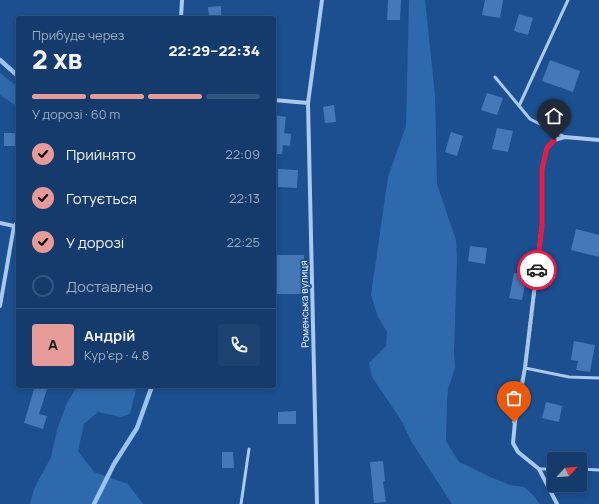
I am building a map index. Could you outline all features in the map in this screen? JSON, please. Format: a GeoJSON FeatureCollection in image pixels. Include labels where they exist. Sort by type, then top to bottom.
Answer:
{"type":"FeatureCollection","features":[{"type":"Feature","properties":{"kind":"street"},"geometry":{"type":"LineString","coordinates":[[181,16],[182,0]]}},
{"type":"Feature","properties":{"kind":"street","name":"Роменська вулиця"},"geometry":{"type":"LineString","coordinates":[[317,504],[308,103],[322,0]]}},
{"type":"Feature","properties":{"kind":"street"},"geometry":{"type":"LineString","coordinates":[[276,100],[308,103]]}},
{"type":"Feature","properties":{"kind":"street"},"geometry":{"type":"LineString","coordinates":[[556,504],[539,469],[518,452],[513,443],[514,422],[525,368],[542,225],[542,169],[547,148],[554,140],[565,138],[599,140]]}},
{"type":"Feature","properties":{"kind":"street"},"geometry":{"type":"LineString","coordinates":[[0,224],[14,226],[0,306]]}},
{"type":"Feature","properties":{"kind":"lane"},"geometry":{"type":"LineString","coordinates":[[519,106],[568,0]]}},
{"type":"Feature","properties":{"kind":"lane"},"geometry":{"type":"LineString","coordinates":[[495,77],[530,119],[565,138]]}},
{"type":"Feature","properties":{"kind":"lane"},"geometry":{"type":"LineString","coordinates":[[525,368],[569,377],[599,378]]}},
{"type":"Feature","properties":{"kind":"lane"},"geometry":{"type":"LineString","coordinates":[[242,504],[249,449]]}},
{"type":"Feature","properties":{"kind":"lane"},"geometry":{"type":"LineString","coordinates":[[539,469],[547,469]]}},
{"type":"Feature","properties":{"kind":"lane"},"geometry":{"type":"LineString","coordinates":[[587,469],[599,470]]}},
{"type":"Feature","properties":{"kind":"shaded area"},"geometry":{"type":"Polygon","coordinates":[[[409,0],[425,0],[435,95],[437,184],[456,240],[455,368],[448,389],[446,441],[459,462],[510,485],[524,487],[540,504],[452,504],[411,441],[401,420],[372,377],[369,363],[386,346],[387,332],[378,317],[371,295],[388,177],[406,126],[409,0]]]}},
{"type":"Feature","properties":{"kind":"shaded area"},"geometry":{"type":"Polygon","coordinates":[[[0,73],[16,85],[16,106],[0,95],[0,73]]]}},
{"type":"Feature","properties":{"kind":"shaded area"},"geometry":{"type":"Polygon","coordinates":[[[76,388],[136,388],[130,414],[121,417],[98,412],[84,424],[78,451],[94,472],[128,484],[143,504],[30,504],[34,489],[51,457],[57,430],[66,405],[76,388]]]}},
{"type":"Feature","properties":{"kind":"building"},"geometry":{"type":"Polygon","coordinates":[[[388,0],[401,0],[400,20],[387,20],[388,0]]]}},
{"type":"Feature","properties":{"kind":"building"},"geometry":{"type":"Polygon","coordinates":[[[485,0],[503,0],[500,18],[482,15],[485,0]]]}},
{"type":"Feature","properties":{"kind":"building"},"geometry":{"type":"Polygon","coordinates":[[[221,6],[221,16],[209,16],[208,7],[221,6]]]}},
{"type":"Feature","properties":{"kind":"building"},"geometry":{"type":"Polygon","coordinates":[[[519,14],[533,18],[528,35],[514,31],[519,14]]]}},
{"type":"Feature","properties":{"kind":"building"},"geometry":{"type":"Polygon","coordinates":[[[550,60],[580,71],[573,92],[542,81],[550,60]]]}},
{"type":"Feature","properties":{"kind":"building"},"geometry":{"type":"Polygon","coordinates":[[[487,93],[503,98],[497,115],[481,110],[487,93]]]}},
{"type":"Feature","properties":{"kind":"building"},"geometry":{"type":"Polygon","coordinates":[[[334,105],[336,122],[325,123],[323,107],[334,105]]]}},
{"type":"Feature","properties":{"kind":"building"},"geometry":{"type":"Polygon","coordinates":[[[276,115],[286,117],[284,133],[291,134],[290,146],[283,145],[282,154],[276,154],[276,115]]]}},
{"type":"Feature","properties":{"kind":"building"},"geometry":{"type":"Polygon","coordinates":[[[497,128],[513,131],[508,152],[492,149],[497,128]]]}},
{"type":"Feature","properties":{"kind":"building"},"geometry":{"type":"Polygon","coordinates":[[[451,132],[463,136],[457,156],[445,152],[451,132]]]}},
{"type":"Feature","properties":{"kind":"building"},"geometry":{"type":"Polygon","coordinates":[[[4,133],[16,133],[16,146],[4,146],[4,133]]]}},
{"type":"Feature","properties":{"kind":"building"},"geometry":{"type":"Polygon","coordinates":[[[278,169],[298,170],[297,188],[278,187],[278,169]]]}},
{"type":"Feature","properties":{"kind":"building"},"geometry":{"type":"Polygon","coordinates":[[[576,229],[599,235],[599,257],[571,250],[576,229]]]}},
{"type":"Feature","properties":{"kind":"building"},"geometry":{"type":"Polygon","coordinates":[[[470,246],[487,248],[485,264],[468,261],[470,246]]]}},
{"type":"Feature","properties":{"kind":"building"},"geometry":{"type":"Polygon","coordinates":[[[276,255],[304,255],[304,294],[276,294],[276,255]]]}},
{"type":"Feature","properties":{"kind":"building"},"geometry":{"type":"Polygon","coordinates":[[[514,273],[527,275],[522,300],[509,298],[514,273]]]}},
{"type":"Feature","properties":{"kind":"building"},"geometry":{"type":"Polygon","coordinates":[[[574,341],[595,345],[590,372],[576,370],[578,361],[571,360],[574,341]]]}},
{"type":"Feature","properties":{"kind":"building"},"geometry":{"type":"Polygon","coordinates":[[[34,388],[47,388],[39,414],[47,416],[43,429],[24,423],[34,388]]]}},
{"type":"Feature","properties":{"kind":"building"},"geometry":{"type":"Polygon","coordinates":[[[546,402],[562,406],[559,422],[542,418],[546,402]]]}},
{"type":"Feature","properties":{"kind":"building"},"geometry":{"type":"Polygon","coordinates":[[[296,411],[296,424],[278,424],[278,412],[296,411]]]}},
{"type":"Feature","properties":{"kind":"building"},"geometry":{"type":"Polygon","coordinates":[[[222,452],[233,452],[234,468],[222,468],[222,452]]]}},
{"type":"Feature","properties":{"kind":"building"},"geometry":{"type":"Polygon","coordinates":[[[383,461],[385,481],[383,482],[386,502],[374,503],[370,462],[383,461]]]}},
{"type":"Feature","properties":{"kind":"waterway"},"geometry":{"type":"LineString","coordinates":[[0,60],[16,74]]}},
{"type":"Feature","properties":{"kind":"waterway"},"geometry":{"type":"LineString","coordinates":[[94,504],[114,464],[137,428],[151,388]]}},
{"type":"Feature","properties":{"kind":"way so far"},"geometry":{"type":"LineString","coordinates":[[514,422],[525,368],[537,270]]}},
{"type":"Feature","properties":{"kind":"route"},"geometry":{"type":"LineString","coordinates":[[537,270],[542,225],[542,169],[547,148],[554,140]]}}]}
